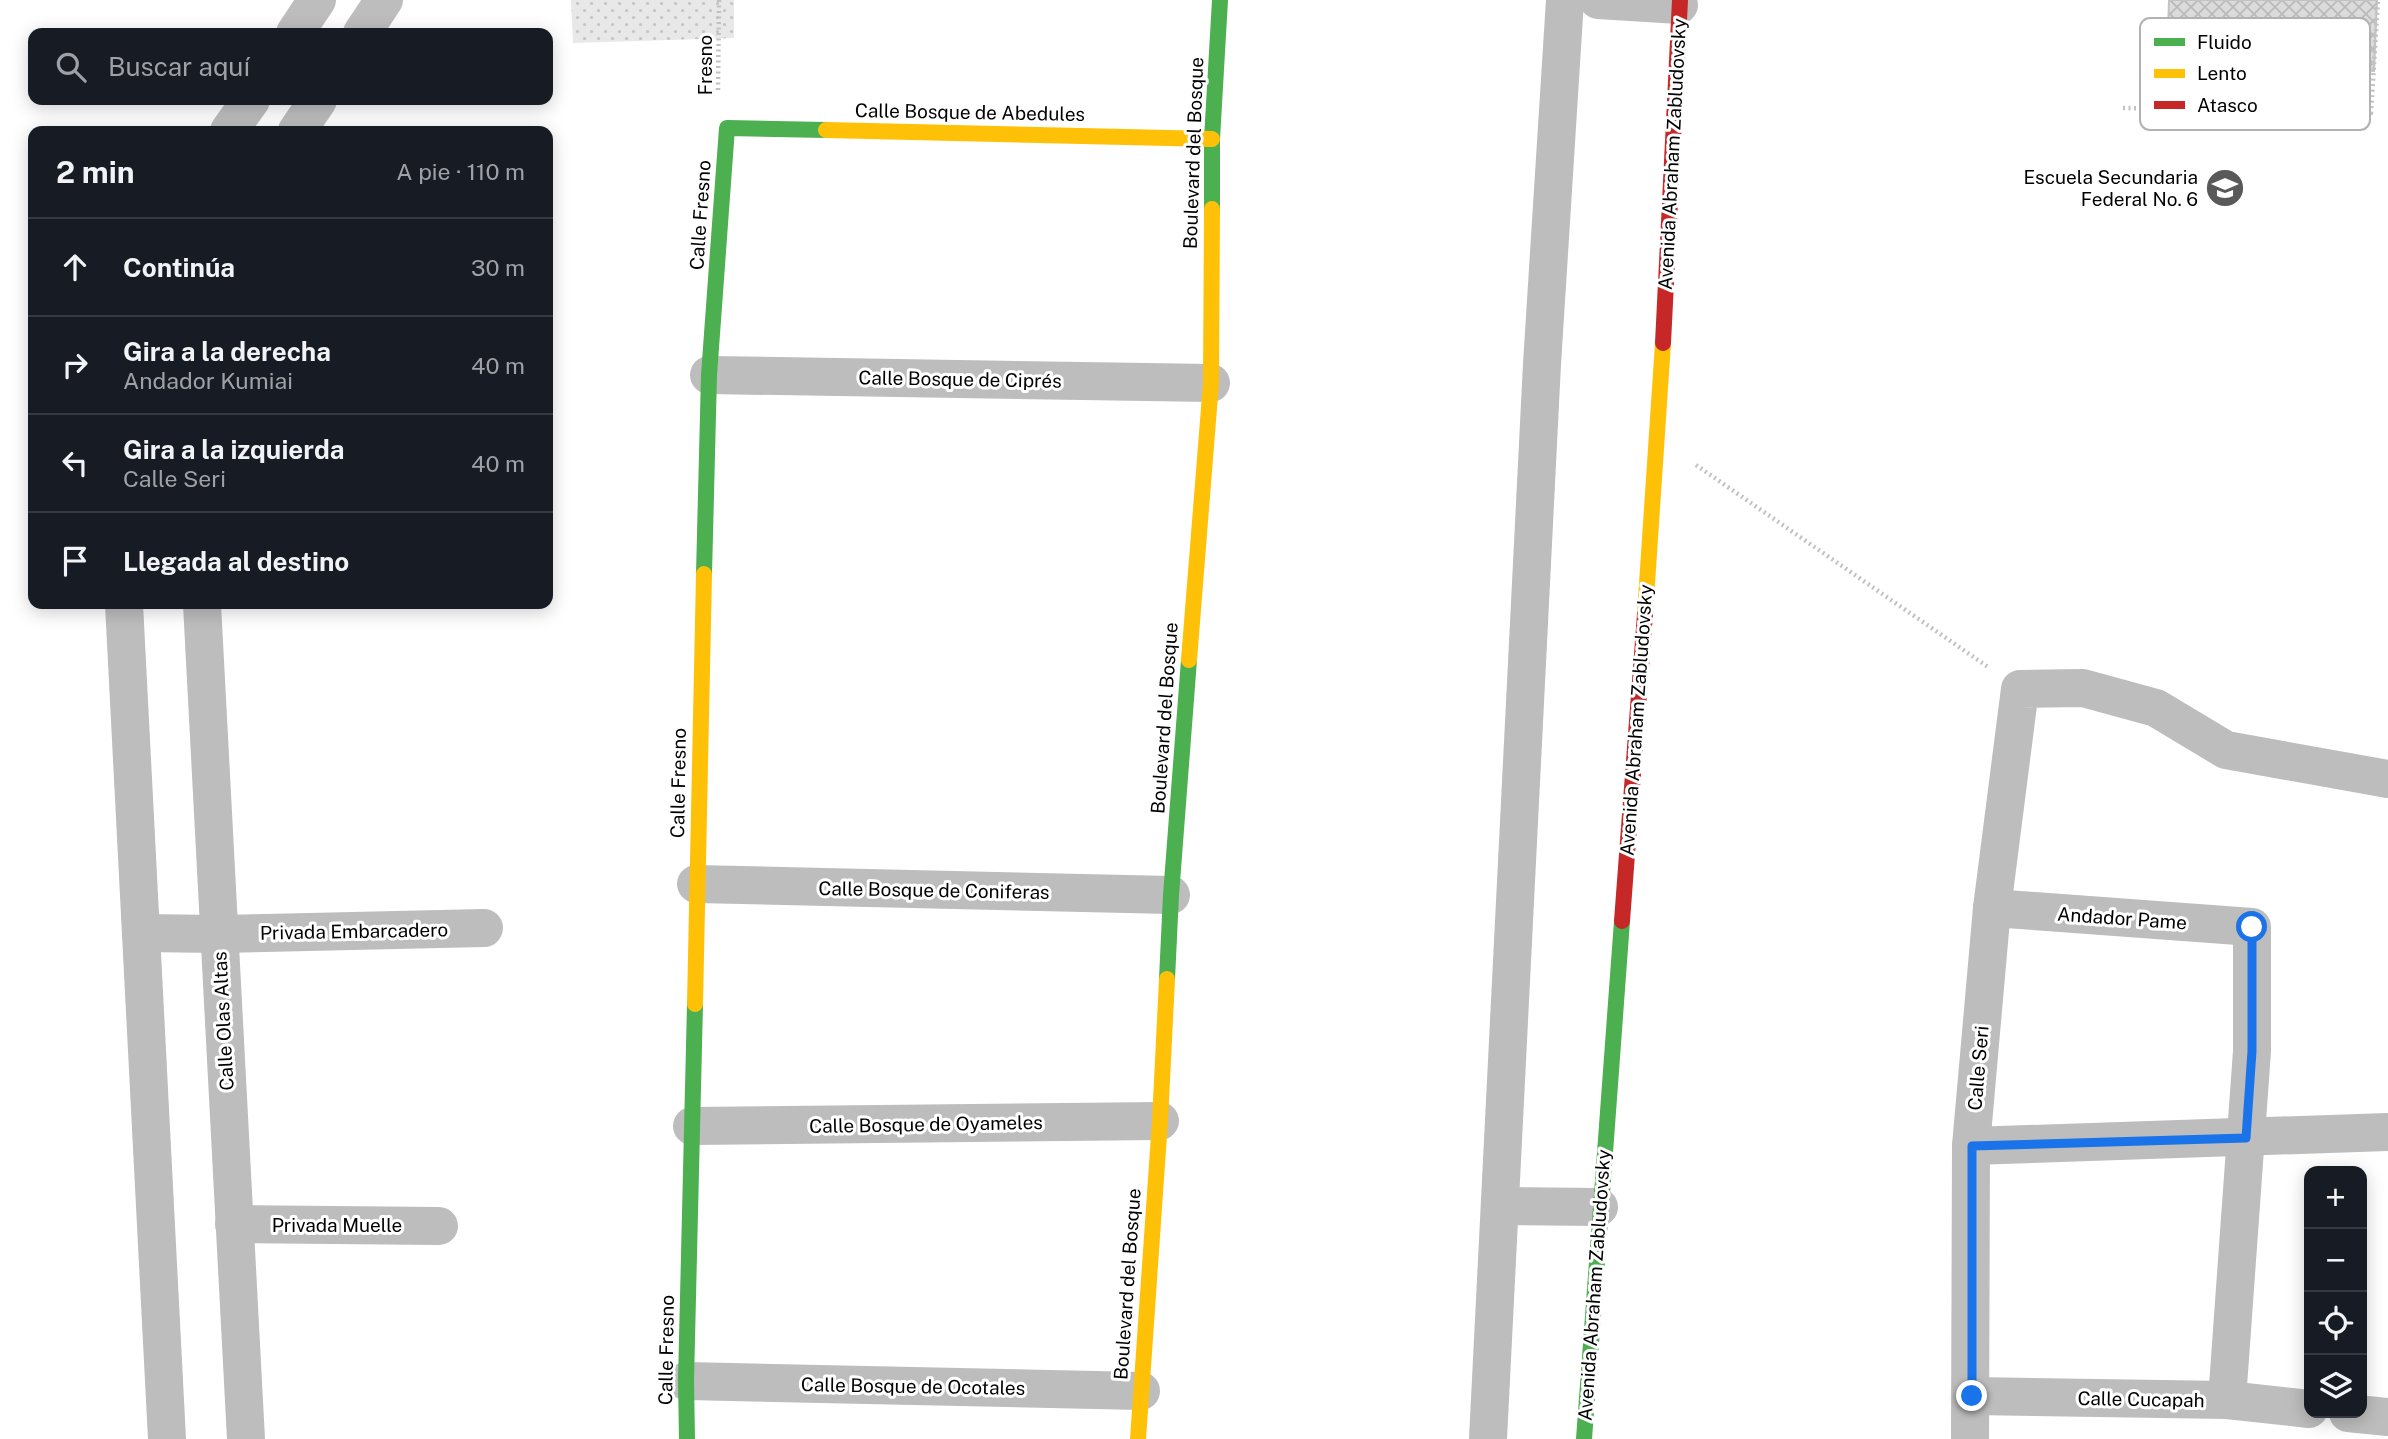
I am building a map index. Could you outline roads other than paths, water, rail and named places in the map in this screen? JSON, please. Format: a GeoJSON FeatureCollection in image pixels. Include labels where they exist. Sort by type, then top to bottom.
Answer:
{"type":"FeatureCollection","features":[{"type":"Feature","properties":{"kind":"street"},"geometry":{"type":"LineString","coordinates":[[298,28],[317,0]]}},
{"type":"Feature","properties":{"kind":"street"},"geometry":{"type":"LineString","coordinates":[[365,28],[384,0]]}},
{"type":"Feature","properties":{"kind":"street","name":"Boulevard del Bosque"},"geometry":{"type":"LineString","coordinates":[[1138,1439],[1160,1121],[1171,895],[1211,383],[1212,139],[1220,0]]}},
{"type":"Feature","properties":{"kind":"street"},"geometry":{"type":"LineString","coordinates":[[1488,1439],[1542,364],[1565,0]]}},
{"type":"Feature","properties":{"kind":"street"},"geometry":{"type":"LineString","coordinates":[[1598,0],[1680,3]]}},
{"type":"Feature","properties":{"kind":"street","name":"Avenida Abraham Zabludovsky"},"geometry":{"type":"LineString","coordinates":[[1584,1439],[1599,1207],[1658,439],[1680,3]]}},
{"type":"Feature","properties":{"kind":"street"},"geometry":{"type":"LineString","coordinates":[[300,126],[315,105]]}},
{"type":"Feature","properties":{"kind":"street","name":"Calle Bosque de Abedules"},"geometry":{"type":"LineString","coordinates":[[727,128],[1212,139]]}},
{"type":"Feature","properties":{"kind":"street","name":"Calle Fresno"},"geometry":{"type":"LineString","coordinates":[[687,1439],[696,884],[709,375],[727,128]]}},
{"type":"Feature","properties":{"kind":"street","name":"Calle Bosque de Ciprés"},"geometry":{"type":"LineString","coordinates":[[709,375],[1211,383]]}},
{"type":"Feature","properties":{"kind":"street"},"geometry":{"type":"LineString","coordinates":[[124,609],[167,1439]]}},
{"type":"Feature","properties":{"kind":"street","name":"Calle Olas Altas"},"geometry":{"type":"LineString","coordinates":[[202,609],[246,1439]]}},
{"type":"Feature","properties":{"kind":"street","name":"Calle Seri"},"geometry":{"type":"LineString","coordinates":[[1970,1439],[1972,1146],[1992,908],[2020,689],[2083,688],[2156,708],[2226,750],[2388,779]]}},
{"type":"Feature","properties":{"kind":"street","name":"Calle Bosque de Coniferas"},"geometry":{"type":"LineString","coordinates":[[696,884],[1171,895]]}},
{"type":"Feature","properties":{"kind":"street","name":"Andador Pame"},"geometry":{"type":"LineString","coordinates":[[1992,908],[2252,927],[2252,1051],[2246,1138]]}},
{"type":"Feature","properties":{"kind":"street","name":"Privada Embarcadero"},"geometry":{"type":"LineString","coordinates":[[141,933],[219,934],[484,928]]}},
{"type":"Feature","properties":{"kind":"street","name":"Calle Bosque de Oyameles"},"geometry":{"type":"LineString","coordinates":[[692,1126],[1160,1121]]}},
{"type":"Feature","properties":{"kind":"street"},"geometry":{"type":"LineString","coordinates":[[1972,1146],[2388,1132]]}},
{"type":"Feature","properties":{"kind":"street"},"geometry":{"type":"LineString","coordinates":[[2227,1400],[2246,1138]]}},
{"type":"Feature","properties":{"kind":"street"},"geometry":{"type":"LineString","coordinates":[[1500,1206],[1599,1207]]}},
{"type":"Feature","properties":{"kind":"street","name":"Privada Muelle"},"geometry":{"type":"LineString","coordinates":[[234,1224],[439,1226]]}},
{"type":"Feature","properties":{"kind":"street","name":"Calle Bosque de Ocotales"},"geometry":{"type":"LineString","coordinates":[[686,1381],[1141,1391]]}},
{"type":"Feature","properties":{"kind":"street","name":"Calle Cucapah"},"geometry":{"type":"LineString","coordinates":[[1972,1396],[2227,1400],[2304,1408]]}},
{"type":"Feature","properties":{"kind":"street"},"geometry":{"type":"LineString","coordinates":[[2367,1415],[2388,1417]]}},
{"type":"Feature","properties":{"kind":"place","name":"Escuela Secundaria Federal No. 6"},"geometry":{"type":"Point","coordinates":[2225,188]}}]}
